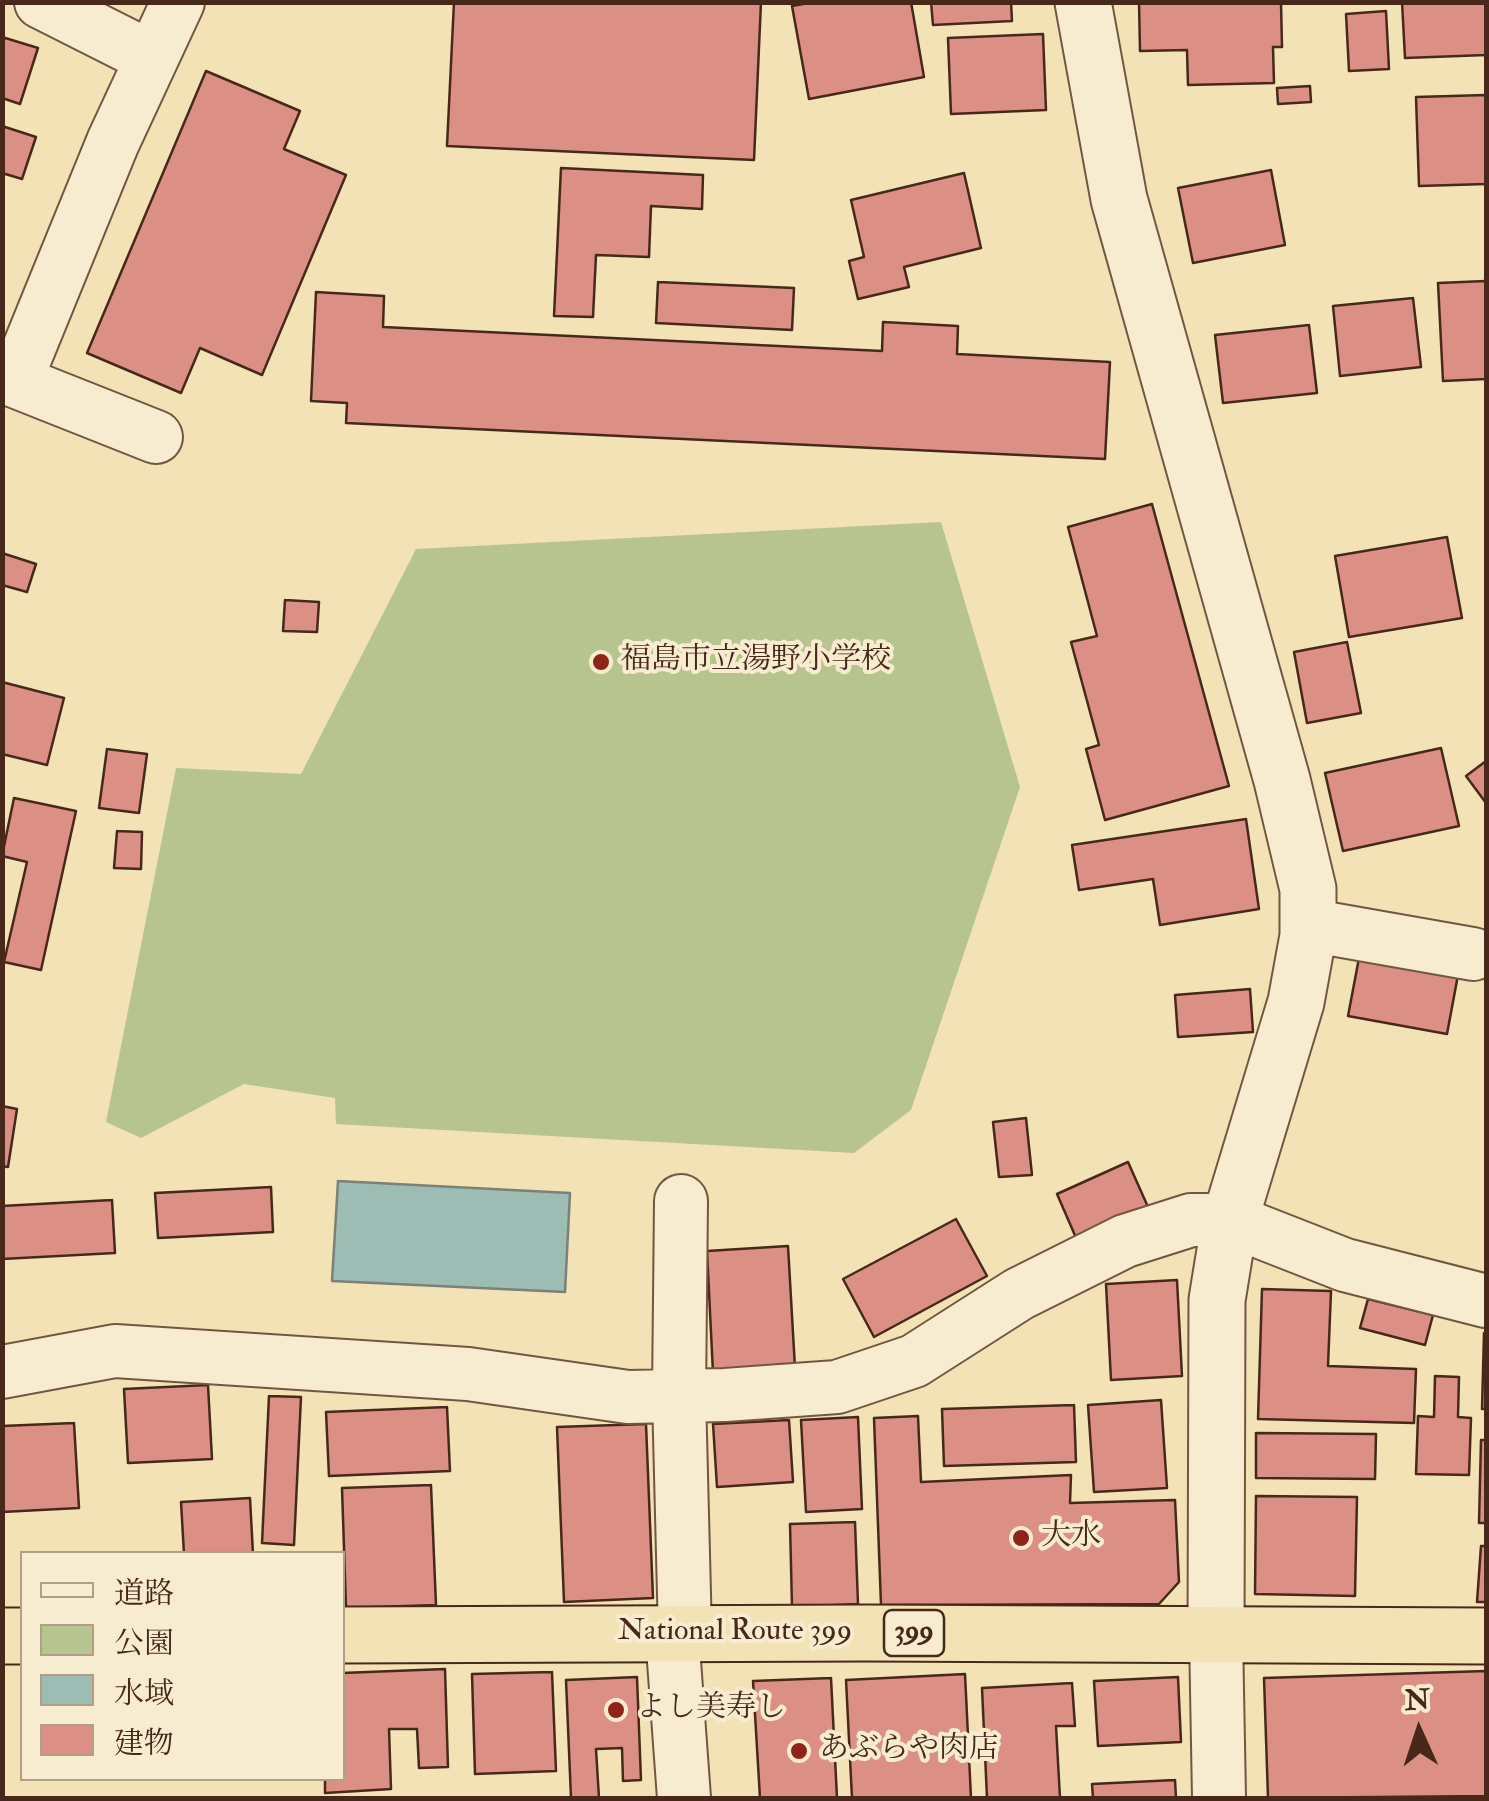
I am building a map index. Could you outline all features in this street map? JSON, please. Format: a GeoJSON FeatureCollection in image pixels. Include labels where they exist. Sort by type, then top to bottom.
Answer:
{"type":"FeatureCollection","features":[{"type":"Feature","properties":{"kind":"highway","name":"National Route 399"},"geometry":{"type":"LineString","coordinates":[[345,1635],[1486,1636]]}},
{"type":"Feature","properties":{"kind":"street"},"geometry":{"type":"LineString","coordinates":[[41,2],[152,58]]}},
{"type":"Feature","properties":{"kind":"street"},"geometry":{"type":"LineString","coordinates":[[156,438],[9,378],[178,2]]}},
{"type":"Feature","properties":{"kind":"street"},"geometry":{"type":"LineString","coordinates":[[1083,2],[1120,200],[1282,780],[1308,889],[1308,925],[1296,1002],[1230,1220],[1216,1300],[1219,1798]]}},
{"type":"Feature","properties":{"kind":"street"},"geometry":{"type":"LineString","coordinates":[[1308,925],[1473,954]]}},
{"type":"Feature","properties":{"kind":"street"},"geometry":{"type":"LineString","coordinates":[[682,1201],[679,1634],[684,1798]]}},
{"type":"Feature","properties":{"kind":"street"},"geometry":{"type":"LineString","coordinates":[[2,1372],[115,1351],[468,1374],[628,1397],[836,1387],[914,1361],[1019,1294],[1125,1241],[1191,1220],[1230,1220],[1344,1265],[1486,1301]]}},
{"type":"Feature","properties":{"kind":"green space"},"geometry":{"type":"Polygon","coordinates":[[[941,522],[1020,787],[911,1110],[854,1153],[336,1124],[335,1098],[244,1084],[141,1138],[106,1122],[176,768],[301,774],[416,549],[941,522]]]}},
{"type":"Feature","properties":{"kind":"water"},"geometry":{"type":"Polygon","coordinates":[[[338,1181],[570,1193],[565,1292],[332,1281],[338,1181]]]}},
{"type":"Feature","properties":{"kind":"building"},"geometry":{"type":"Polygon","coordinates":[[[454,2],[761,2],[754,160],[447,146],[454,2]]]}},
{"type":"Feature","properties":{"kind":"building"},"geometry":{"type":"Polygon","coordinates":[[[814,2],[911,2],[924,77],[809,99],[792,6],[814,2]]]}},
{"type":"Feature","properties":{"kind":"building"},"geometry":{"type":"Polygon","coordinates":[[[931,2],[1011,2],[1012,21],[933,25],[931,2]]]}},
{"type":"Feature","properties":{"kind":"building"},"geometry":{"type":"Polygon","coordinates":[[[1139,2],[1281,2],[1282,47],[1273,47],[1274,83],[1188,85],[1187,50],[1140,51],[1139,2]]]}},
{"type":"Feature","properties":{"kind":"building"},"geometry":{"type":"Polygon","coordinates":[[[1402,2],[1486,2],[1486,55],[1405,58],[1402,2]]]}},
{"type":"Feature","properties":{"kind":"building"},"geometry":{"type":"Polygon","coordinates":[[[1386,11],[1389,69],[1349,71],[1346,14],[1386,11]]]}},
{"type":"Feature","properties":{"kind":"building"},"geometry":{"type":"Polygon","coordinates":[[[1043,34],[1046,110],[951,114],[948,38],[1043,34]]]}},
{"type":"Feature","properties":{"kind":"building"},"geometry":{"type":"Polygon","coordinates":[[[2,37],[38,48],[20,104],[2,98],[2,37]]]}},
{"type":"Feature","properties":{"kind":"building"},"geometry":{"type":"Polygon","coordinates":[[[206,71],[300,111],[284,149],[346,175],[262,375],[200,348],[181,393],[87,353],[206,71]]]}},
{"type":"Feature","properties":{"kind":"building"},"geometry":{"type":"Polygon","coordinates":[[[1310,86],[1311,102],[1278,104],[1277,88],[1310,86]]]}},
{"type":"Feature","properties":{"kind":"building"},"geometry":{"type":"Polygon","coordinates":[[[1486,95],[1486,184],[1419,186],[1416,97],[1486,95]]]}},
{"type":"Feature","properties":{"kind":"building"},"geometry":{"type":"Polygon","coordinates":[[[2,126],[36,137],[22,179],[2,173],[2,126]]]}},
{"type":"Feature","properties":{"kind":"building"},"geometry":{"type":"Polygon","coordinates":[[[561,168],[703,175],[702,209],[651,206],[649,257],[596,255],[593,317],[554,316],[561,168]]]}},
{"type":"Feature","properties":{"kind":"building"},"geometry":{"type":"Polygon","coordinates":[[[1271,170],[1285,245],[1193,263],[1178,188],[1271,170]]]}},
{"type":"Feature","properties":{"kind":"building"},"geometry":{"type":"Polygon","coordinates":[[[964,173],[981,248],[904,267],[909,287],[858,299],[849,261],[864,257],[851,200],[964,173]]]}},
{"type":"Feature","properties":{"kind":"building"},"geometry":{"type":"Polygon","coordinates":[[[1486,281],[1486,379],[1443,381],[1438,283],[1486,281]]]}},
{"type":"Feature","properties":{"kind":"building"},"geometry":{"type":"Polygon","coordinates":[[[658,282],[794,288],[792,330],[656,323],[658,282]]]}},
{"type":"Feature","properties":{"kind":"building"},"geometry":{"type":"Polygon","coordinates":[[[316,292],[384,296],[383,327],[882,351],[883,322],[958,326],[957,354],[1110,362],[1105,459],[346,423],[347,403],[311,401],[316,292]]]}},
{"type":"Feature","properties":{"kind":"building"},"geometry":{"type":"Polygon","coordinates":[[[1413,298],[1421,367],[1340,376],[1333,306],[1413,298]]]}},
{"type":"Feature","properties":{"kind":"building"},"geometry":{"type":"Polygon","coordinates":[[[1309,325],[1317,393],[1223,403],[1215,335],[1309,325]]]}},
{"type":"Feature","properties":{"kind":"building"},"geometry":{"type":"Polygon","coordinates":[[[1152,504],[1229,786],[1105,820],[1086,749],[1099,745],[1071,642],[1097,636],[1068,527],[1152,504]]]}},
{"type":"Feature","properties":{"kind":"building"},"geometry":{"type":"Polygon","coordinates":[[[1447,537],[1462,618],[1349,637],[1335,556],[1447,537]]]}},
{"type":"Feature","properties":{"kind":"building"},"geometry":{"type":"Polygon","coordinates":[[[2,553],[36,564],[27,592],[2,585],[2,553]]]}},
{"type":"Feature","properties":{"kind":"building"},"geometry":{"type":"Polygon","coordinates":[[[285,600],[319,602],[317,632],[283,631],[285,600]]]}},
{"type":"Feature","properties":{"kind":"building"},"geometry":{"type":"Polygon","coordinates":[[[1347,642],[1361,713],[1307,723],[1294,652],[1347,642]]]}},
{"type":"Feature","properties":{"kind":"building"},"geometry":{"type":"Polygon","coordinates":[[[2,682],[64,698],[47,765],[2,754],[2,682]]]}},
{"type":"Feature","properties":{"kind":"building"},"geometry":{"type":"Polygon","coordinates":[[[1441,748],[1459,826],[1343,851],[1325,773],[1441,748]]]}},
{"type":"Feature","properties":{"kind":"building"},"geometry":{"type":"Polygon","coordinates":[[[107,749],[147,754],[139,813],[99,808],[107,749]]]}},
{"type":"Feature","properties":{"kind":"building"},"geometry":{"type":"Polygon","coordinates":[[[1486,761],[1486,803],[1466,776],[1486,761]]]}},
{"type":"Feature","properties":{"kind":"building"},"geometry":{"type":"Polygon","coordinates":[[[14,798],[76,811],[41,970],[4,962],[27,862],[2,856],[14,798]]]}},
{"type":"Feature","properties":{"kind":"building"},"geometry":{"type":"Polygon","coordinates":[[[1246,819],[1259,909],[1160,925],[1153,879],[1079,890],[1072,845],[1246,819]]]}},
{"type":"Feature","properties":{"kind":"building"},"geometry":{"type":"Polygon","coordinates":[[[117,831],[142,832],[141,869],[114,868],[117,831]]]}},
{"type":"Feature","properties":{"kind":"building"},"geometry":{"type":"Polygon","coordinates":[[[1359,958],[1458,975],[1447,1034],[1348,1016],[1359,958]]]}},
{"type":"Feature","properties":{"kind":"building"},"geometry":{"type":"Polygon","coordinates":[[[1250,989],[1253,1032],[1178,1037],[1175,995],[1250,989]]]}},
{"type":"Feature","properties":{"kind":"building"},"geometry":{"type":"Polygon","coordinates":[[[2,1106],[17,1109],[8,1167],[2,1166],[2,1106]]]}},
{"type":"Feature","properties":{"kind":"building"},"geometry":{"type":"Polygon","coordinates":[[[1026,1118],[1032,1175],[999,1177],[993,1122],[1026,1118]]]}},
{"type":"Feature","properties":{"kind":"building"},"geometry":{"type":"Polygon","coordinates":[[[1128,1162],[1148,1207],[1077,1240],[1057,1194],[1128,1162]]]}},
{"type":"Feature","properties":{"kind":"building"},"geometry":{"type":"Polygon","coordinates":[[[271,1187],[273,1232],[158,1238],[155,1193],[271,1187]]]}},
{"type":"Feature","properties":{"kind":"building"},"geometry":{"type":"Polygon","coordinates":[[[112,1200],[115,1253],[2,1259],[2,1206],[112,1200]]]}},
{"type":"Feature","properties":{"kind":"building"},"geometry":{"type":"Polygon","coordinates":[[[956,1219],[987,1276],[874,1337],[843,1279],[956,1219]]]}},
{"type":"Feature","properties":{"kind":"building"},"geometry":{"type":"Polygon","coordinates":[[[788,1246],[795,1368],[713,1373],[707,1251],[788,1246]]]}},
{"type":"Feature","properties":{"kind":"building"},"geometry":{"type":"Polygon","coordinates":[[[1177,1280],[1182,1376],[1111,1380],[1106,1284],[1177,1280]]]}},
{"type":"Feature","properties":{"kind":"building"},"geometry":{"type":"Polygon","coordinates":[[[1262,1289],[1331,1291],[1328,1366],[1416,1369],[1414,1423],[1258,1419],[1262,1289]]]}},
{"type":"Feature","properties":{"kind":"building"},"geometry":{"type":"Polygon","coordinates":[[[1368,1299],[1433,1315],[1425,1345],[1360,1328],[1368,1299]]]}},
{"type":"Feature","properties":{"kind":"building"},"geometry":{"type":"Polygon","coordinates":[[[1484,1333],[1486,1409],[1482,1409],[1484,1333]]]}},
{"type":"Feature","properties":{"kind":"building"},"geometry":{"type":"Polygon","coordinates":[[[1435,1376],[1459,1377],[1458,1417],[1471,1418],[1469,1475],[1416,1474],[1418,1416],[1434,1417],[1435,1376]]]}},
{"type":"Feature","properties":{"kind":"building"},"geometry":{"type":"Polygon","coordinates":[[[208,1385],[212,1459],[128,1463],[124,1389],[208,1385]]]}},
{"type":"Feature","properties":{"kind":"building"},"geometry":{"type":"Polygon","coordinates":[[[269,1396],[301,1397],[294,1545],[262,1543],[269,1396]]]}},
{"type":"Feature","properties":{"kind":"building"},"geometry":{"type":"Polygon","coordinates":[[[1161,1400],[1167,1488],[1094,1492],[1088,1405],[1161,1400]]]}},
{"type":"Feature","properties":{"kind":"building"},"geometry":{"type":"Polygon","coordinates":[[[1074,1405],[1076,1462],[944,1466],[942,1409],[1074,1405]]]}},
{"type":"Feature","properties":{"kind":"building"},"geometry":{"type":"Polygon","coordinates":[[[447,1407],[450,1471],[329,1476],[326,1412],[447,1407]]]}},
{"type":"Feature","properties":{"kind":"building"},"geometry":{"type":"Polygon","coordinates":[[[918,1416],[921,1482],[1071,1475],[1070,1503],[1175,1500],[1179,1582],[1159,1604],[881,1605],[874,1418],[918,1416]]]}},
{"type":"Feature","properties":{"kind":"building"},"geometry":{"type":"Polygon","coordinates":[[[858,1417],[862,1509],[806,1512],[801,1420],[858,1417]]]}},
{"type":"Feature","properties":{"kind":"building"},"geometry":{"type":"Polygon","coordinates":[[[789,1420],[793,1482],[717,1487],[713,1424],[789,1420]]]}},
{"type":"Feature","properties":{"kind":"building"},"geometry":{"type":"Polygon","coordinates":[[[74,1423],[79,1508],[2,1512],[2,1426],[74,1423]]]}},
{"type":"Feature","properties":{"kind":"building"},"geometry":{"type":"Polygon","coordinates":[[[646,1424],[653,1598],[564,1602],[557,1427],[646,1424]]]}},
{"type":"Feature","properties":{"kind":"building"},"geometry":{"type":"Polygon","coordinates":[[[1256,1433],[1376,1434],[1375,1479],[1256,1478],[1256,1433]]]}},
{"type":"Feature","properties":{"kind":"building"},"geometry":{"type":"Polygon","coordinates":[[[1481,1440],[1486,1440],[1486,1523],[1479,1523],[1481,1440]]]}},
{"type":"Feature","properties":{"kind":"building"},"geometry":{"type":"Polygon","coordinates":[[[431,1485],[436,1605],[346,1608],[342,1488],[431,1485]]]}},
{"type":"Feature","properties":{"kind":"building"},"geometry":{"type":"Polygon","coordinates":[[[1256,1496],[1357,1497],[1355,1596],[1255,1594],[1256,1496]]]}},
{"type":"Feature","properties":{"kind":"building"},"geometry":{"type":"Polygon","coordinates":[[[250,1498],[253,1551],[184,1551],[181,1502],[250,1498]]]}},
{"type":"Feature","properties":{"kind":"building"},"geometry":{"type":"Polygon","coordinates":[[[855,1522],[858,1604],[792,1607],[790,1524],[855,1522]]]}},
{"type":"Feature","properties":{"kind":"building"},"geometry":{"type":"Polygon","coordinates":[[[1481,1546],[1486,1546],[1486,1602],[1477,1602],[1481,1546]]]}},
{"type":"Feature","properties":{"kind":"building"},"geometry":{"type":"Polygon","coordinates":[[[445,1669],[448,1767],[419,1768],[417,1729],[389,1729],[391,1789],[325,1793],[325,1781],[345,1781],[345,1673],[445,1669]]]}},
{"type":"Feature","properties":{"kind":"building"},"geometry":{"type":"Polygon","coordinates":[[[1486,1671],[1486,1796],[1268,1798],[1264,1678],[1486,1671]]]}},
{"type":"Feature","properties":{"kind":"building"},"geometry":{"type":"Polygon","coordinates":[[[552,1672],[556,1771],[475,1774],[472,1674],[552,1672]]]}},
{"type":"Feature","properties":{"kind":"building"},"geometry":{"type":"Polygon","coordinates":[[[965,1674],[971,1798],[852,1798],[846,1680],[965,1674]]]}},
{"type":"Feature","properties":{"kind":"building"},"geometry":{"type":"Polygon","coordinates":[[[637,1677],[641,1780],[623,1781],[622,1748],[596,1749],[599,1798],[571,1798],[566,1680],[637,1677]]]}},
{"type":"Feature","properties":{"kind":"building"},"geometry":{"type":"Polygon","coordinates":[[[1178,1677],[1181,1742],[1098,1746],[1094,1681],[1178,1677]]]}},
{"type":"Feature","properties":{"kind":"building"},"geometry":{"type":"Polygon","coordinates":[[[831,1678],[837,1798],[760,1798],[753,1681],[831,1678]]]}},
{"type":"Feature","properties":{"kind":"building"},"geometry":{"type":"Polygon","coordinates":[[[1072,1683],[1075,1726],[1056,1726],[1060,1798],[987,1798],[982,1688],[1072,1683]]]}},
{"type":"Feature","properties":{"kind":"building"},"geometry":{"type":"Polygon","coordinates":[[[1175,1780],[1176,1798],[1093,1798],[1092,1784],[1175,1780]]]}},
{"type":"Feature","properties":{"kind":"place","name":"福島市立湯野小学校"},"geometry":{"type":"Point","coordinates":[601,662]}},
{"type":"Feature","properties":{"kind":"place","name":"大水"},"geometry":{"type":"Point","coordinates":[1021,1538]}},
{"type":"Feature","properties":{"kind":"place","name":"よし美寿し"},"geometry":{"type":"Point","coordinates":[616,1710]}},
{"type":"Feature","properties":{"kind":"place","name":"あぶらや肉店"},"geometry":{"type":"Point","coordinates":[799,1751]}}]}
